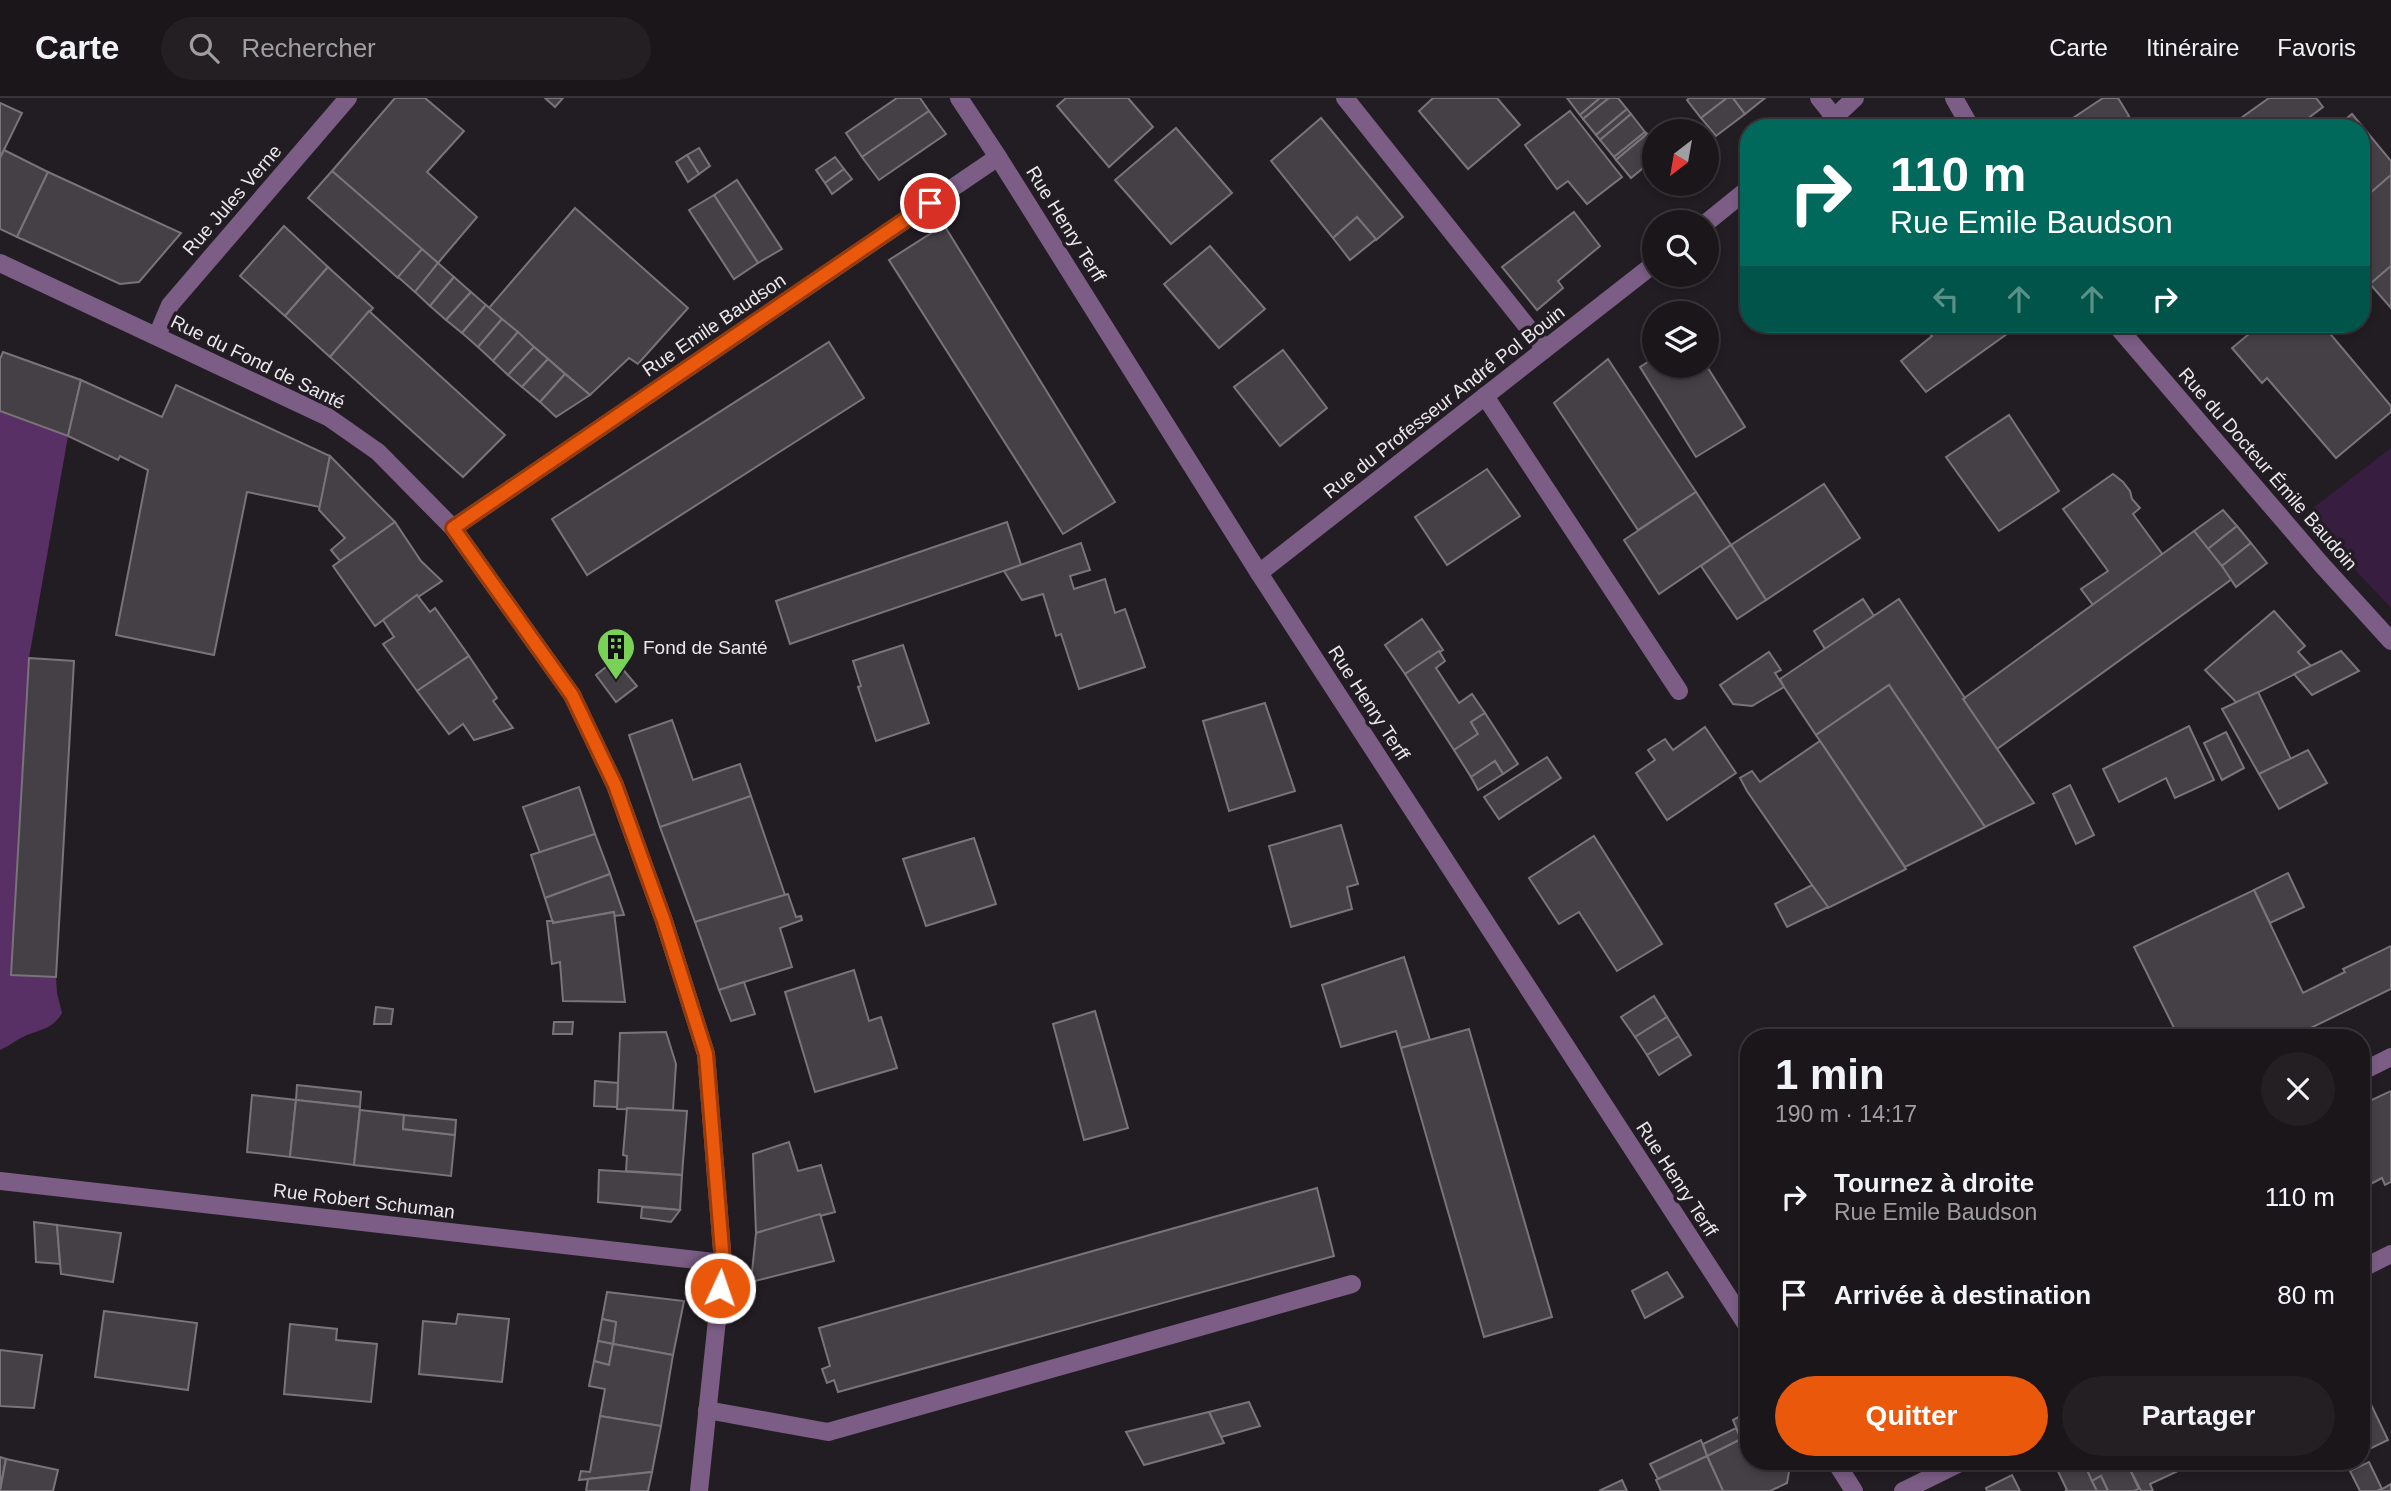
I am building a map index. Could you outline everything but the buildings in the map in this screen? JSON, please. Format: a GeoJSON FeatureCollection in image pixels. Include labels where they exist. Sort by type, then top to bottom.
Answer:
{"type":"FeatureCollection","features":[{"type":"Feature","properties":{"kind":"street","name":"Rue Jules Verne"},"geometry":{"type":"LineString","coordinates":[[157,336],[170,305],[348,98]]}},
{"type":"Feature","properties":{"kind":"street","name":"Rue Henry Terff"},"geometry":{"type":"LineString","coordinates":[[959,98],[1259,573],[1740,1315]]}},
{"type":"Feature","properties":{"kind":"street"},"geometry":{"type":"LineString","coordinates":[[1345,98],[1545,349]]}},
{"type":"Feature","properties":{"kind":"street"},"geometry":{"type":"LineString","coordinates":[[1819,98],[1827,119]]}},
{"type":"Feature","properties":{"kind":"street"},"geometry":{"type":"LineString","coordinates":[[1833,119],[1855,98]]}},
{"type":"Feature","properties":{"kind":"street"},"geometry":{"type":"LineString","coordinates":[[1954,98],[1966,119]]}},
{"type":"Feature","properties":{"kind":"street","name":"Rue Emile Baudson"},"geometry":{"type":"LineString","coordinates":[[453,528],[998,157]]}},
{"type":"Feature","properties":{"kind":"street"},"geometry":{"type":"LineString","coordinates":[[1719,212],[1740,195]]}},
{"type":"Feature","properties":{"kind":"street","name":"Rue du Fond de Santé"},"geometry":{"type":"LineString","coordinates":[[0,263],[328,417],[378,452],[453,528],[572,695],[615,785],[664,921],[706,1054],[723,1263],[699,1491]]}},
{"type":"Feature","properties":{"kind":"street","name":"Rue du Professeur André Pol Bouin"},"geometry":{"type":"LineString","coordinates":[[1259,573],[1642,273]]}},
{"type":"Feature","properties":{"kind":"street","name":"Rue du Docteur Émile Baudoin"},"geometry":{"type":"LineString","coordinates":[[2123,333],[2321,564],[2391,641]]}},
{"type":"Feature","properties":{"kind":"street"},"geometry":{"type":"LineString","coordinates":[[1485,396],[1679,691]]}},
{"type":"Feature","properties":{"kind":"street"},"geometry":{"type":"LineString","coordinates":[[2370,1068],[2391,1057]]}},
{"type":"Feature","properties":{"kind":"street","name":"Rue Robert Schuman"},"geometry":{"type":"LineString","coordinates":[[0,1181],[723,1263]]}},
{"type":"Feature","properties":{"kind":"street"},"geometry":{"type":"LineString","coordinates":[[2370,1264],[2391,1254]]}},
{"type":"Feature","properties":{"kind":"street"},"geometry":{"type":"LineString","coordinates":[[708,1410],[828,1432],[1352,1284]]}},
{"type":"Feature","properties":{"kind":"street"},"geometry":{"type":"LineString","coordinates":[[1841,1470],[1854,1491]]}},
{"type":"Feature","properties":{"kind":"street"},"geometry":{"type":"LineString","coordinates":[[1902,1491],[1945,1470]]}},
{"type":"Feature","properties":{"kind":"shaded area"},"geometry":{"type":"Polygon","coordinates":[[[0,411],[68,436],[29,658],[11,974],[56,977],[62,1013],[51,1025],[0,1050],[0,411]]]}},
{"type":"Feature","properties":{"kind":"shaded area"},"geometry":{"type":"Polygon","coordinates":[[[2391,448],[2391,608],[2304,515],[2391,448]]]}},
{"type":"Feature","properties":{"kind":"place","name":"Fond de Santé"},"geometry":{"type":"Point","coordinates":[616,681]}},
{"type":"Feature","properties":{"kind":"route"},"geometry":{"type":"LineString","coordinates":[[720,1288],[723,1263],[706,1054],[664,921],[615,785],[572,695],[453,528],[930,203]]}}]}
